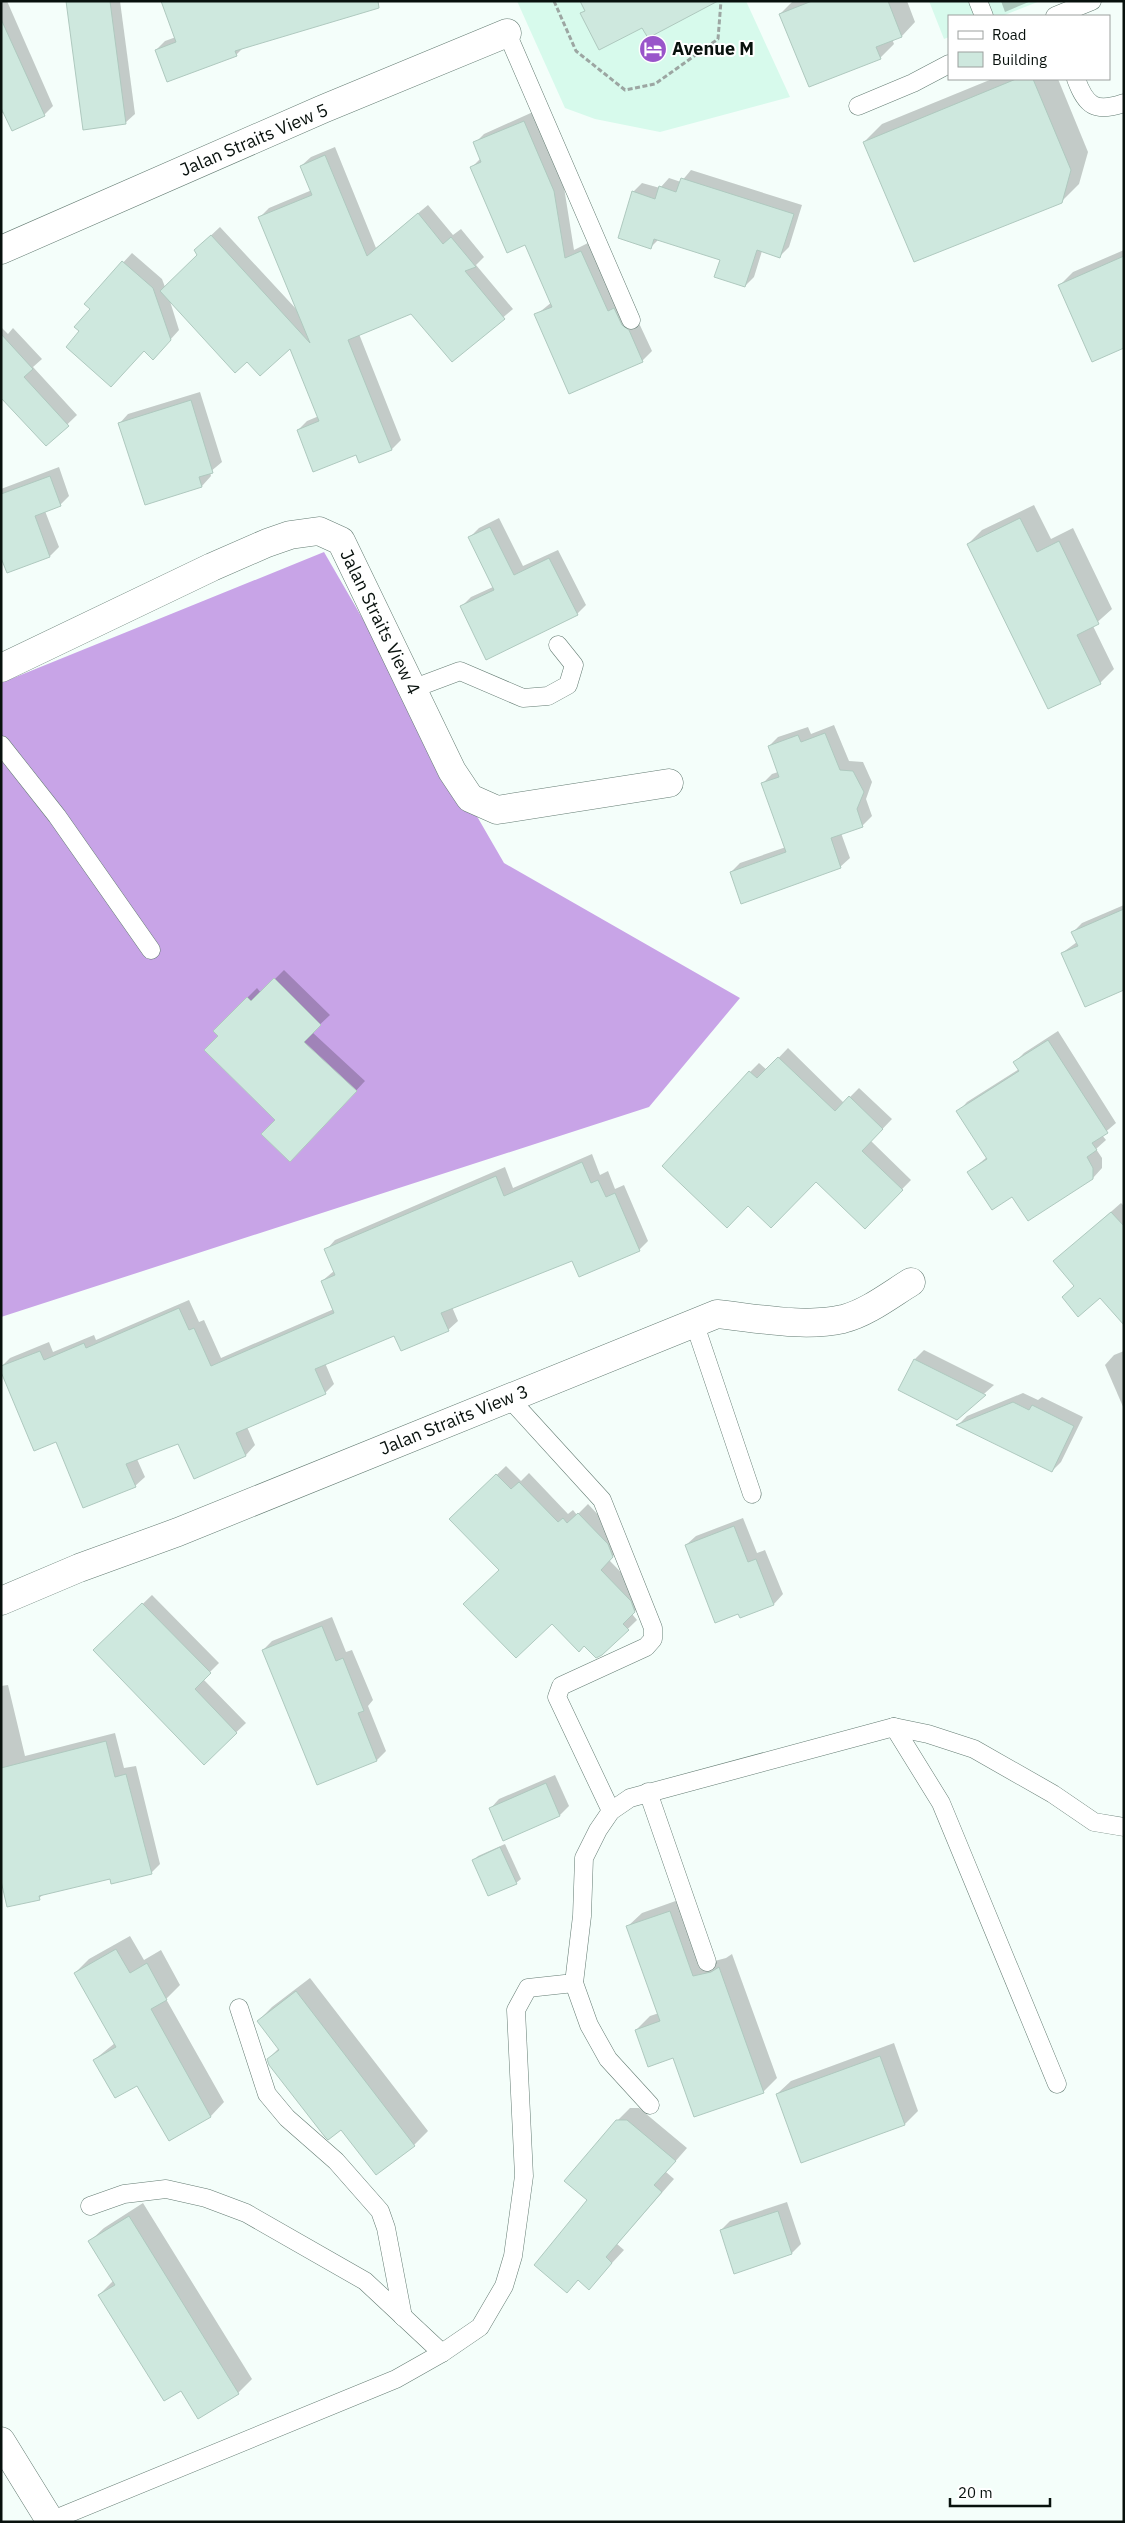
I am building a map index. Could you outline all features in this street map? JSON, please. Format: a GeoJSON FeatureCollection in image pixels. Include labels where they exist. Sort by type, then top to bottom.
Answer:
{"type":"FeatureCollection","features":[{"type":"Feature","properties":{"kind":"street","name":"Jalan Straits View 5"},"geometry":{"type":"LineString","coordinates":[[1,250],[323,109],[507,33]]}},
{"type":"Feature","properties":{"kind":"street","name":"Jalan Straits View 4"},"geometry":{"type":"LineString","coordinates":[[1,668],[267,543],[290,535],[319,531],[341,541],[452,771],[470,798],[497,810],[669,783]]}},
{"type":"Feature","properties":{"kind":"street","name":"Jalan Straits View 3"},"geometry":{"type":"LineString","coordinates":[[1,1601],[79,1568],[178,1532],[694,1322],[717,1314],[806,1323],[844,1318],[865,1310],[911,1282]]}},
{"type":"Feature","properties":{"kind":"street"},"geometry":{"type":"LineString","coordinates":[[1,2441],[51,2521]]}},
{"type":"Feature","properties":{"kind":"lane"},"geometry":{"type":"LineString","coordinates":[[978,1],[984,15]]}},
{"type":"Feature","properties":{"kind":"lane"},"geometry":{"type":"LineString","coordinates":[[1057,15],[1092,1]]}},
{"type":"Feature","properties":{"kind":"lane"},"geometry":{"type":"LineString","coordinates":[[507,33],[631,320]]}},
{"type":"Feature","properties":{"kind":"lane"},"geometry":{"type":"LineString","coordinates":[[858,106],[913,83],[948,65]]}},
{"type":"Feature","properties":{"kind":"lane"},"geometry":{"type":"LineString","coordinates":[[1076,80],[1082,97],[1094,105],[1106,109],[1124,103]]}},
{"type":"Feature","properties":{"kind":"lane"},"geometry":{"type":"LineString","coordinates":[[412,689],[460,671],[523,698],[548,696],[568,685],[574,665],[558,645]]}},
{"type":"Feature","properties":{"kind":"lane"},"geometry":{"type":"LineString","coordinates":[[1,745],[57,816],[151,950]]}},
{"type":"Feature","properties":{"kind":"lane"},"geometry":{"type":"LineString","coordinates":[[694,1322],[752,1494]]}},
{"type":"Feature","properties":{"kind":"lane"},"geometry":{"type":"LineString","coordinates":[[509,1398],[602,1500],[653,1628],[653,1639],[646,1647],[560,1686],[557,1697],[611,1811]]}},
{"type":"Feature","properties":{"kind":"lane"},"geometry":{"type":"LineString","coordinates":[[894,1727],[941,1803],[1057,2084]]}},
{"type":"Feature","properties":{"kind":"lane"},"geometry":{"type":"LineString","coordinates":[[650,2105],[608,2059],[589,2025],[574,1983],[582,1916],[584,1858],[598,1830],[611,1811],[630,1798],[894,1727],[928,1734],[974,1749],[1053,1794],[1094,1822],[1124,1827]]}},
{"type":"Feature","properties":{"kind":"lane"},"geometry":{"type":"LineString","coordinates":[[648,1792],[707,1962]]}},
{"type":"Feature","properties":{"kind":"lane"},"geometry":{"type":"LineString","coordinates":[[51,2521],[396,2379],[442,2353],[480,2326],[504,2286],[513,2256],[524,2176],[516,2010],[528,1988],[574,1983]]}},
{"type":"Feature","properties":{"kind":"lane"},"geometry":{"type":"LineString","coordinates":[[240,2008],[266,2094],[287,2118],[336,2161],[380,2211],[386,2228],[404,2317]]}},
{"type":"Feature","properties":{"kind":"lane"},"geometry":{"type":"LineString","coordinates":[[90,2206],[124,2194],[166,2189],[206,2198],[246,2213],[365,2281],[442,2353]]}},
{"type":"Feature","properties":{"kind":"path"},"geometry":{"type":"LineString","coordinates":[[554,1],[576,51],[625,90],[655,84],[718,39],[721,1]]}},
{"type":"Feature","properties":{"kind":"shaded area","name":"Avenue M"},"geometry":{"type":"Polygon","coordinates":[[[517,1],[746,1],[790,97],[660,132],[595,119],[565,108],[517,1]]]}},
{"type":"Feature","properties":{"kind":"shaded area"},"geometry":{"type":"Polygon","coordinates":[[[929,1],[1040,1],[1005,15],[948,15],[948,37],[944,39],[929,1]]]}},
{"type":"Feature","properties":{"kind":"shaded area"},"geometry":{"type":"Polygon","coordinates":[[[324,552],[504,863],[740,998],[649,1107],[1,1317],[1,683],[324,552]]]}},
{"type":"Feature","properties":{"kind":"building"},"geometry":{"type":"Polygon","coordinates":[[[66,1],[110,1],[126,124],[83,130],[66,1]]]}},
{"type":"Feature","properties":{"kind":"building"},"geometry":{"type":"Polygon","coordinates":[[[161,1],[378,1],[379,8],[235,51],[237,56],[167,82],[155,50],[176,42],[161,1]]]}},
{"type":"Feature","properties":{"kind":"building"},"geometry":{"type":"Polygon","coordinates":[[[580,1],[718,1],[648,38],[642,28],[599,50],[580,13],[585,11],[580,1]]]}},
{"type":"Feature","properties":{"kind":"building"},"geometry":{"type":"Polygon","coordinates":[[[812,1],[888,1],[902,37],[876,47],[881,59],[809,87],[779,14],[812,1]]]}},
{"type":"Feature","properties":{"kind":"building"},"geometry":{"type":"Polygon","coordinates":[[[1,19],[45,116],[12,131],[1,108],[1,19]]]}},
{"type":"Feature","properties":{"kind":"building"},"geometry":{"type":"Polygon","coordinates":[[[1014,80],[1033,80],[1071,170],[1062,203],[914,262],[863,142],[1014,80]]]}},
{"type":"Feature","properties":{"kind":"building"},"geometry":{"type":"Polygon","coordinates":[[[524,121],[554,191],[565,258],[581,251],[608,311],[614,308],[622,325],[629,330],[643,362],[569,394],[534,314],[552,307],[525,245],[507,253],[470,167],[481,162],[473,142],[524,121]]]}},
{"type":"Feature","properties":{"kind":"building"},"geometry":{"type":"Polygon","coordinates":[[[325,155],[367,256],[418,213],[443,244],[451,237],[476,267],[465,271],[505,319],[452,362],[411,314],[348,340],[392,450],[359,463],[356,455],[313,472],[297,430],[319,421],[290,349],[260,376],[247,362],[235,373],[160,291],[197,255],[194,250],[211,235],[310,343],[258,217],[312,195],[300,166],[325,155]]]}},
{"type":"Feature","properties":{"kind":"building"},"geometry":{"type":"Polygon","coordinates":[[[681,178],[794,214],[780,258],[757,250],[745,287],[714,277],[720,260],[654,239],[651,249],[618,238],[632,191],[655,199],[659,186],[676,192],[681,178]]]}},
{"type":"Feature","properties":{"kind":"building"},"geometry":{"type":"Polygon","coordinates":[[[1124,256],[1124,348],[1092,362],[1058,285],[1124,256]]]}},
{"type":"Feature","properties":{"kind":"building"},"geometry":{"type":"Polygon","coordinates":[[[122,261],[153,288],[171,340],[153,360],[144,351],[111,387],[66,347],[79,331],[74,327],[90,309],[84,304],[122,261]]]}},
{"type":"Feature","properties":{"kind":"building"},"geometry":{"type":"Polygon","coordinates":[[[1,334],[33,369],[24,377],[69,426],[46,446],[1,398],[1,334]]]}},
{"type":"Feature","properties":{"kind":"building"},"geometry":{"type":"Polygon","coordinates":[[[191,400],[213,473],[199,477],[202,487],[145,505],[118,423],[191,400]]]}},
{"type":"Feature","properties":{"kind":"building"},"geometry":{"type":"Polygon","coordinates":[[[50,476],[61,506],[35,516],[50,557],[7,573],[1,558],[1,494],[50,476]]]}},
{"type":"Feature","properties":{"kind":"building"},"geometry":{"type":"Polygon","coordinates":[[[1020,518],[1037,552],[1059,541],[1099,624],[1077,635],[1101,684],[1048,709],[967,544],[1020,518]]]}},
{"type":"Feature","properties":{"kind":"building"},"geometry":{"type":"Polygon","coordinates":[[[490,527],[514,575],[549,558],[578,615],[486,660],[460,606],[494,590],[468,537],[490,527]]]}},
{"type":"Feature","properties":{"kind":"building"},"geometry":{"type":"Polygon","coordinates":[[[825,733],[840,770],[853,771],[864,792],[857,809],[863,827],[831,838],[841,868],[741,904],[730,872],[786,852],[761,783],[779,777],[768,746],[798,735],[801,742],[825,733]]]}},
{"type":"Feature","properties":{"kind":"building"},"geometry":{"type":"Polygon","coordinates":[[[1124,909],[1124,990],[1085,1007],[1061,953],[1078,946],[1071,932],[1124,909]]]}},
{"type":"Feature","properties":{"kind":"building"},"geometry":{"type":"Polygon","coordinates":[[[274,978],[321,1025],[304,1042],[357,1091],[290,1162],[261,1134],[275,1120],[204,1050],[218,1036],[213,1031],[247,997],[251,1001],[274,978]]]}},
{"type":"Feature","properties":{"kind":"building"},"geometry":{"type":"Polygon","coordinates":[[[1048,1040],[1108,1133],[1092,1143],[1097,1150],[1087,1157],[1093,1168],[1093,1179],[1028,1221],[1012,1197],[992,1210],[967,1172],[987,1159],[956,1111],[1019,1071],[1013,1062],[1048,1040]]]}},
{"type":"Feature","properties":{"kind":"building"},"geometry":{"type":"Polygon","coordinates":[[[778,1057],[835,1111],[849,1096],[883,1129],[862,1151],[903,1190],[865,1229],[816,1182],[771,1228],[748,1206],[727,1228],[662,1166],[749,1071],[757,1078],[778,1057]]]}},
{"type":"Feature","properties":{"kind":"building"},"geometry":{"type":"Polygon","coordinates":[[[582,1162],[591,1183],[598,1180],[606,1197],[615,1193],[640,1251],[579,1277],[572,1261],[441,1313],[449,1331],[401,1351],[394,1336],[315,1369],[326,1394],[236,1433],[246,1456],[194,1479],[178,1444],[126,1464],[136,1487],[83,1508],[56,1442],[34,1451],[1,1372],[1,1366],[40,1351],[44,1360],[84,1343],[86,1348],[179,1308],[189,1330],[194,1328],[211,1366],[334,1313],[321,1281],[335,1275],[324,1249],[496,1176],[504,1196],[582,1162]]]}},
{"type":"Feature","properties":{"kind":"building"},"geometry":{"type":"Polygon","coordinates":[[[1111,1212],[1124,1226],[1124,1325],[1100,1298],[1078,1317],[1062,1297],[1074,1286],[1053,1261],[1111,1212]]]}},
{"type":"Feature","properties":{"kind":"building"},"geometry":{"type":"Polygon","coordinates":[[[914,1359],[986,1395],[957,1420],[898,1390],[914,1359]]]}},
{"type":"Feature","properties":{"kind":"building"},"geometry":{"type":"Polygon","coordinates":[[[1013,1402],[1029,1410],[1032,1405],[1074,1426],[1052,1472],[956,1425],[1013,1402]]]}},
{"type":"Feature","properties":{"kind":"building"},"geometry":{"type":"Polygon","coordinates":[[[496,1474],[511,1489],[519,1482],[558,1522],[563,1518],[567,1523],[578,1513],[608,1544],[613,1557],[601,1570],[631,1601],[635,1612],[623,1624],[629,1630],[602,1655],[596,1658],[584,1646],[579,1652],[552,1624],[516,1658],[463,1604],[499,1570],[449,1519],[496,1474]]]}},
{"type":"Feature","properties":{"kind":"building"},"geometry":{"type":"Polygon","coordinates":[[[734,1526],[748,1562],[756,1559],[774,1605],[740,1618],[738,1614],[715,1623],[685,1545],[734,1526]]]}},
{"type":"Feature","properties":{"kind":"building"},"geometry":{"type":"Polygon","coordinates":[[[142,1603],[211,1673],[195,1689],[237,1733],[204,1765],[93,1650],[142,1603]]]}},
{"type":"Feature","properties":{"kind":"building"},"geometry":{"type":"Polygon","coordinates":[[[322,1626],[336,1661],[343,1658],[364,1711],[358,1713],[377,1761],[317,1785],[262,1650],[322,1626]]]}},
{"type":"Feature","properties":{"kind":"building"},"geometry":{"type":"Polygon","coordinates":[[[106,1741],[115,1777],[126,1774],[152,1874],[111,1884],[110,1879],[39,1896],[40,1900],[7,1907],[1,1881],[1,1768],[106,1741]]]}},
{"type":"Feature","properties":{"kind":"building"},"geometry":{"type":"Polygon","coordinates":[[[546,1783],[560,1816],[503,1841],[489,1808],[546,1783]]]}},
{"type":"Feature","properties":{"kind":"building"},"geometry":{"type":"Polygon","coordinates":[[[500,1847],[517,1884],[488,1896],[472,1860],[500,1847]]]}},
{"type":"Feature","properties":{"kind":"building"},"geometry":{"type":"Polygon","coordinates":[[[670,1911],[693,1976],[711,1972],[719,1967],[764,2093],[694,2117],[673,2058],[648,2067],[635,2030],[660,2021],[626,1926],[670,1911]]]}},
{"type":"Feature","properties":{"kind":"building"},"geometry":{"type":"Polygon","coordinates":[[[116,1949],[130,1973],[147,1963],[167,2000],[151,2009],[211,2117],[169,2141],[137,2086],[115,2098],[93,2060],[116,2047],[74,1973],[116,1949]]]}},
{"type":"Feature","properties":{"kind":"building"},"geometry":{"type":"Polygon","coordinates":[[[296,1991],[415,2146],[376,2175],[341,2130],[328,2140],[325,2137],[269,2065],[267,2059],[279,2050],[257,2021],[296,1991]]]}},
{"type":"Feature","properties":{"kind":"building"},"geometry":{"type":"Polygon","coordinates":[[[880,2056],[905,2125],[801,2163],[776,2094],[880,2056]]]}},
{"type":"Feature","properties":{"kind":"building"},"geometry":{"type":"Polygon","coordinates":[[[616,2120],[627,2120],[676,2161],[654,2185],[662,2192],[606,2257],[612,2263],[589,2290],[578,2280],[567,2293],[534,2265],[587,2200],[564,2181],[616,2120]]]}},
{"type":"Feature","properties":{"kind":"building"},"geometry":{"type":"Polygon","coordinates":[[[778,2211],[792,2254],[734,2274],[720,2230],[778,2211]]]}},
{"type":"Feature","properties":{"kind":"building"},"geometry":{"type":"Polygon","coordinates":[[[129,2216],[239,2394],[198,2419],[181,2391],[164,2401],[98,2295],[115,2285],[88,2241],[129,2216]]]}},
{"type":"Feature","properties":{"kind":"place","name":"Avenue M"},"geometry":{"type":"Point","coordinates":[653,49]}}]}
